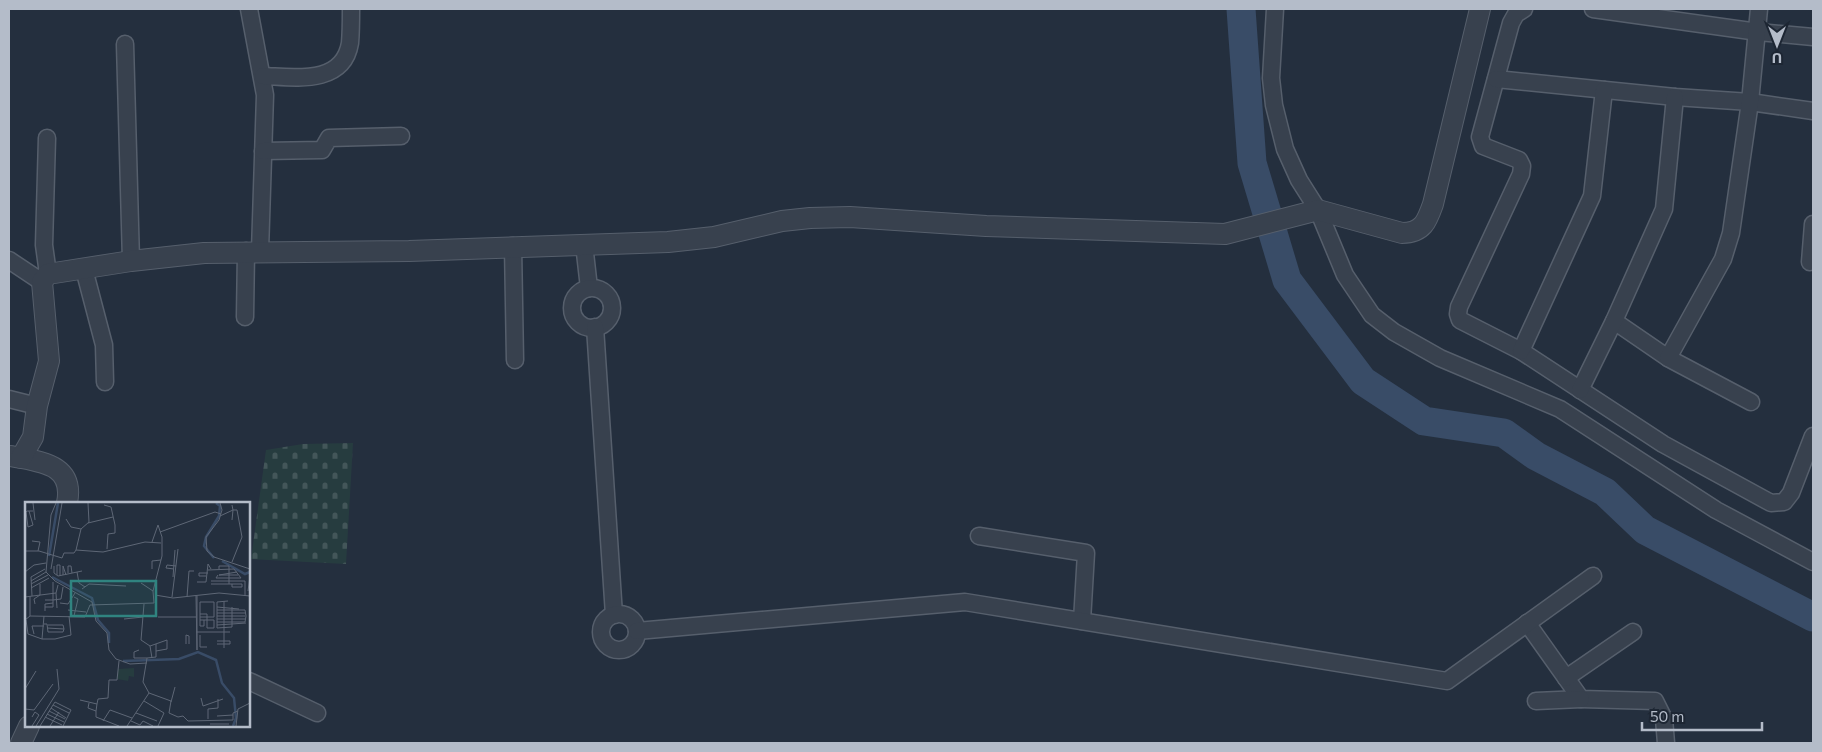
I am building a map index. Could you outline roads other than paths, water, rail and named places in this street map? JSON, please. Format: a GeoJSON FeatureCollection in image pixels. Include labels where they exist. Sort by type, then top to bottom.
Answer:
{"type":"FeatureCollection","features":[{"type":"Feature","properties":{"kind":"street"},"geometry":{"type":"LineString","coordinates":[[245,317],[263,151],[265,95],[263,76],[249,9]]}},
{"type":"Feature","properties":{"kind":"street"},"geometry":{"type":"LineString","coordinates":[[263,76],[313,78],[337,67],[347,54],[350,44],[351,9]]}},
{"type":"Feature","properties":{"kind":"street"},"geometry":{"type":"LineString","coordinates":[[1275,9],[1271,78],[1274,105],[1285,149],[1344,275],[1372,315],[1394,332],[1440,358],[1560,409],[1716,510],[1813,562]]}},
{"type":"Feature","properties":{"kind":"street"},"geometry":{"type":"LineString","coordinates":[[9,260],[45,278],[131,261],[253,251],[409,251],[696,239],[782,220],[826,218],[986,226],[1230,234],[1314,210],[1402,233],[1420,230],[1425,224],[1436,194],[1480,9]]}},
{"type":"Feature","properties":{"kind":"street"},"geometry":{"type":"LineString","coordinates":[[1524,9],[1516,14],[1511,23],[1480,141],[1483,146],[1519,160],[1522,166],[1521,174],[1459,307],[1458,317],[1460,320],[1521,351],[1663,444],[1771,503],[1780,503],[1787,499],[1805,480],[1813,436]]}},
{"type":"Feature","properties":{"kind":"street"},"geometry":{"type":"LineString","coordinates":[[1593,9],[1758,32],[1813,37]]}},
{"type":"Feature","properties":{"kind":"street"},"geometry":{"type":"LineString","coordinates":[[1668,358],[1723,259],[1731,233],[1750,102],[1759,9]]}},
{"type":"Feature","properties":{"kind":"street"},"geometry":{"type":"LineString","coordinates":[[125,44],[131,261]]}},
{"type":"Feature","properties":{"kind":"street"},"geometry":{"type":"LineString","coordinates":[[1496,79],[1675,97],[1750,102],[1813,111]]}},
{"type":"Feature","properties":{"kind":"street"},"geometry":{"type":"LineString","coordinates":[[1521,351],[1592,196],[1604,90]]}},
{"type":"Feature","properties":{"kind":"street"},"geometry":{"type":"LineString","coordinates":[[1580,390],[1614,321],[1664,209],[1675,97]]}},
{"type":"Feature","properties":{"kind":"street"},"geometry":{"type":"LineString","coordinates":[[263,151],[322,150],[329,138],[402,136]]}},
{"type":"Feature","properties":{"kind":"street"},"geometry":{"type":"LineString","coordinates":[[15,457],[33,437],[37,406],[49,361],[44,244],[47,138]]}},
{"type":"Feature","properties":{"kind":"street"},"geometry":{"type":"LineString","coordinates":[[1810,262],[1813,224]]}},
{"type":"Feature","properties":{"kind":"street"},"geometry":{"type":"LineString","coordinates":[[584,244],[589,288]]}},
{"type":"Feature","properties":{"kind":"street"},"geometry":{"type":"LineString","coordinates":[[513,246],[515,360]]}},
{"type":"Feature","properties":{"kind":"street"},"geometry":{"type":"LineString","coordinates":[[84,269],[104,345],[105,382]]}},
{"type":"Feature","properties":{"kind":"street"},"geometry":{"type":"LineString","coordinates":[[589,288],[596,288],[608,296],[612,308],[607,321],[595,328],[582,325],[573,314],[572,307],[577,295],[589,288]]}},
{"type":"Feature","properties":{"kind":"street"},"geometry":{"type":"LineString","coordinates":[[1614,321],[1668,358],[1751,402]]}},
{"type":"Feature","properties":{"kind":"street"},"geometry":{"type":"LineString","coordinates":[[595,328],[614,614]]}},
{"type":"Feature","properties":{"kind":"street"},"geometry":{"type":"LineString","coordinates":[[9,399],[37,406]]}},
{"type":"Feature","properties":{"kind":"street"},"geometry":{"type":"LineString","coordinates":[[15,457],[43,461],[56,468],[62,475],[69,492],[67,502]]}},
{"type":"Feature","properties":{"kind":"street"},"geometry":{"type":"LineString","coordinates":[[979,536],[1086,554],[1082,621]]}},
{"type":"Feature","properties":{"kind":"street"},"geometry":{"type":"LineString","coordinates":[[637,631],[965,602],[1446,682],[1592,576]]}},
{"type":"Feature","properties":{"kind":"street"},"geometry":{"type":"LineString","coordinates":[[614,614],[627,616],[636,625],[637,637],[629,647],[623,650],[611,649],[602,640],[601,627],[608,617],[614,614]]}},
{"type":"Feature","properties":{"kind":"street"},"geometry":{"type":"LineString","coordinates":[[1527,623],[1581,699]]}},
{"type":"Feature","properties":{"kind":"street"},"geometry":{"type":"LineString","coordinates":[[1566,678],[1633,632]]}},
{"type":"Feature","properties":{"kind":"street"},"geometry":{"type":"LineString","coordinates":[[250,681],[317,713]]}},
{"type":"Feature","properties":{"kind":"street"},"geometry":{"type":"LineString","coordinates":[[1536,702],[1581,699],[1655,701],[1664,719],[1666,743]]}},
{"type":"Feature","properties":{"kind":"street"},"geometry":{"type":"LineString","coordinates":[[21,743],[29,727]]}},
{"type":"Feature","properties":{"kind":"waterway"},"geometry":{"type":"LineString","coordinates":[[1241,9],[1252,163],[1287,280],[1363,381],[1424,421],[1504,433],[1536,456],[1605,492],[1645,530],[1813,617]]}}]}
